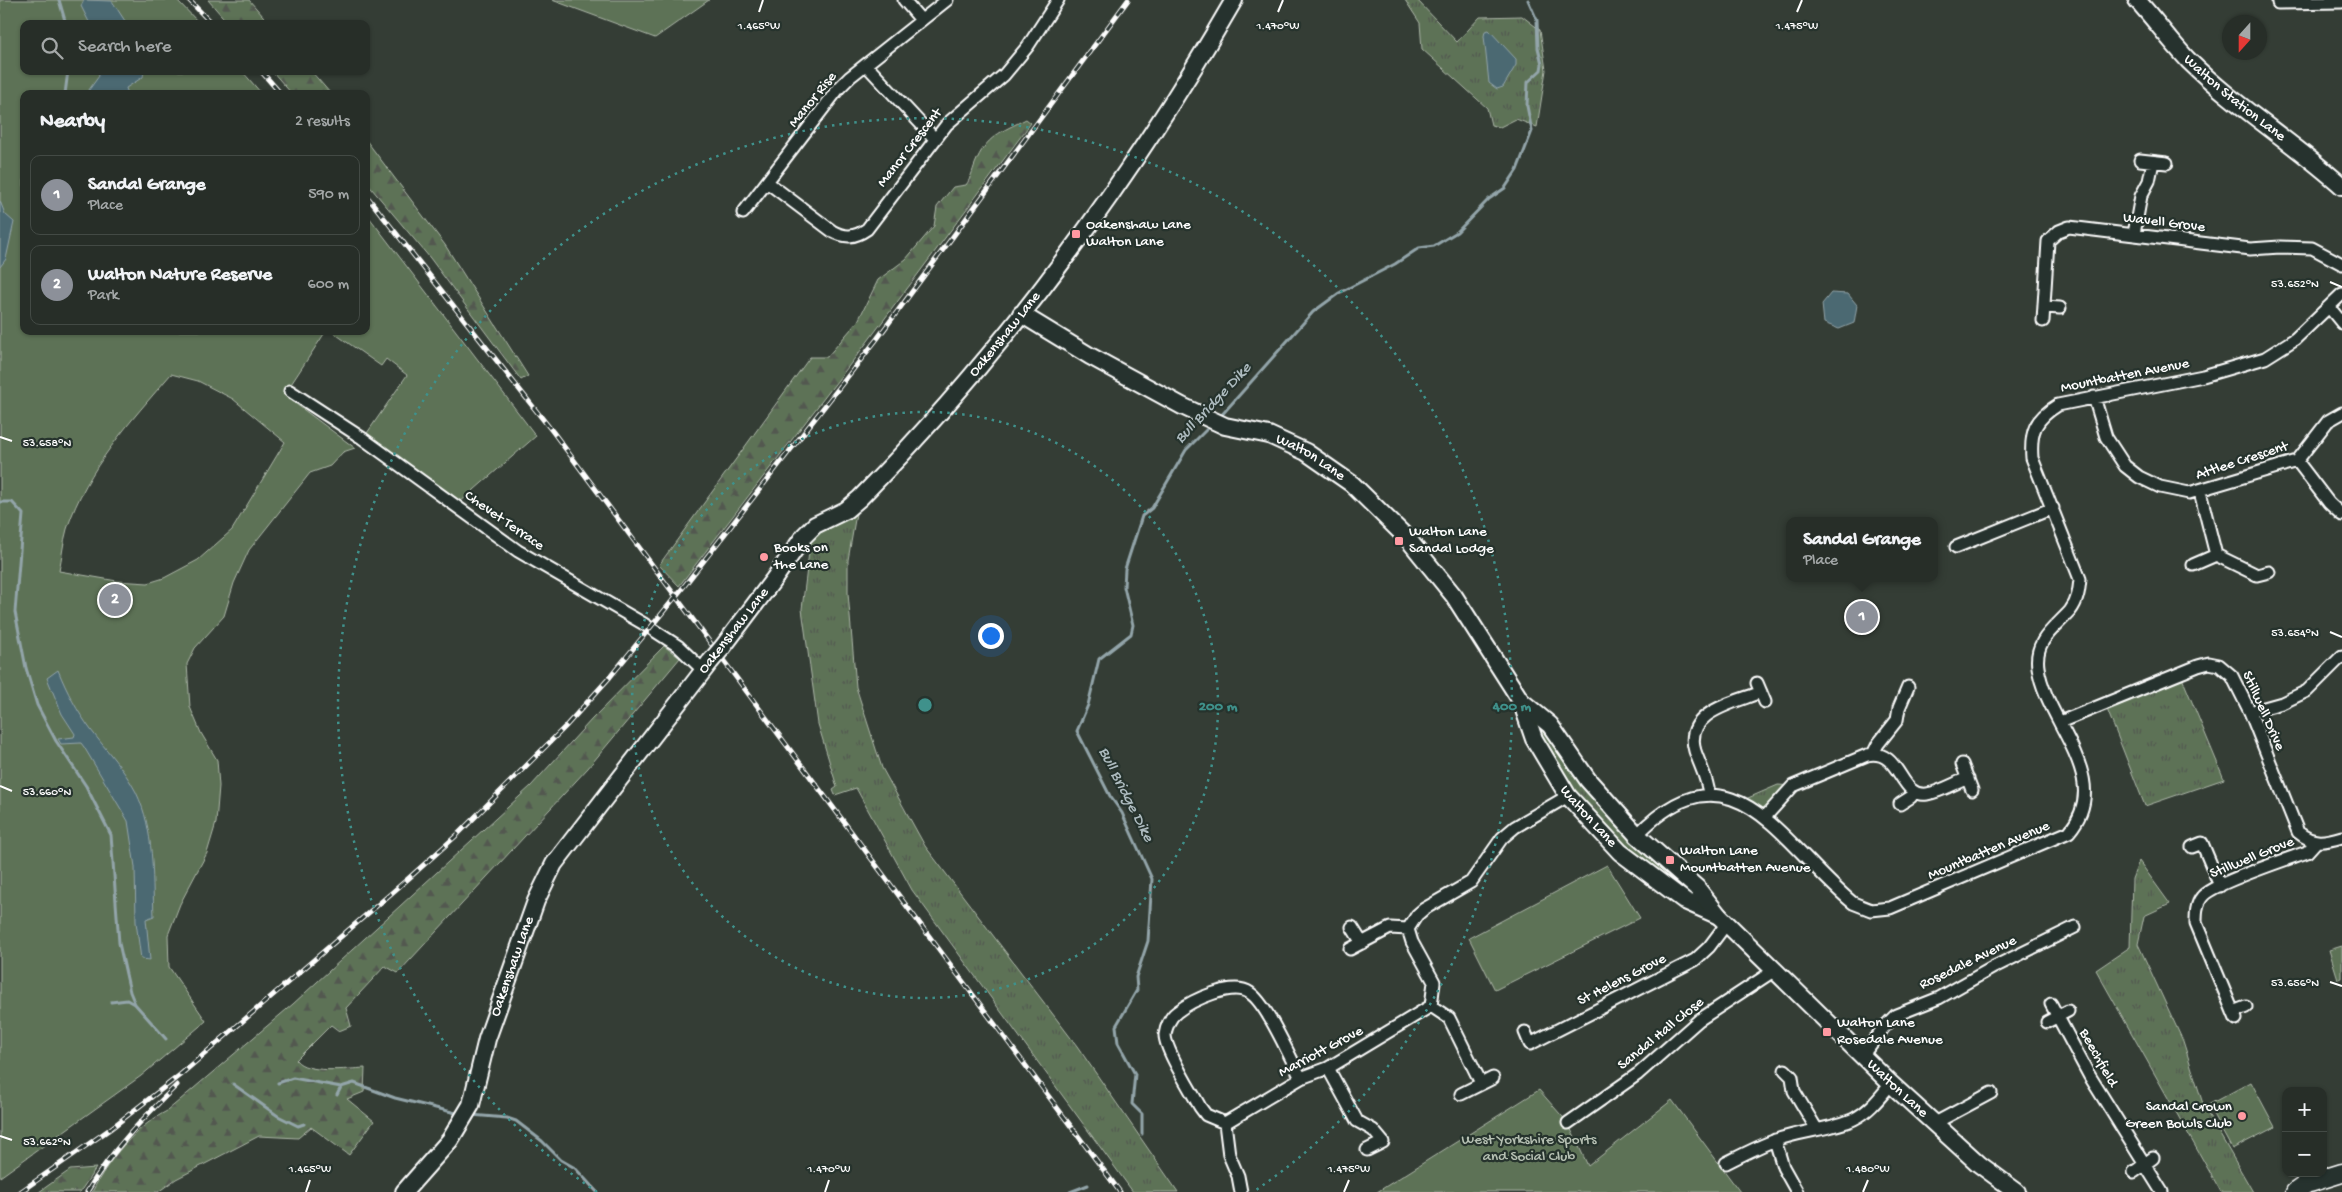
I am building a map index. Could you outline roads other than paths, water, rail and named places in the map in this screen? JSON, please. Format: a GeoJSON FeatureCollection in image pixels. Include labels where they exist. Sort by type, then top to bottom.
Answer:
{"type":"FeatureCollection","features":[{"type":"Feature","properties":{"kind":"main road"},"geometry":{"type":"LineString","coordinates":[[2295,1192],[2317,1180],[2342,1162]]}},
{"type":"Feature","properties":{"kind":"main road"},"geometry":{"type":"LineString","coordinates":[[2317,1180],[2342,1172]]}},
{"type":"Feature","properties":{"kind":"street"},"geometry":{"type":"LineString","coordinates":[[904,0],[922,20]]}},
{"type":"Feature","properties":{"kind":"street","name":"Manor Rise"},"geometry":{"type":"LineString","coordinates":[[743,213],[839,88],[866,64],[947,0]]}},
{"type":"Feature","properties":{"kind":"street","name":"Manor Crescent"},"geometry":{"type":"LineString","coordinates":[[767,182],[837,233],[850,237],[858,235],[867,229],[935,138],[957,113],[1004,75],[1028,46],[1058,0]]}},
{"type":"Feature","properties":{"kind":"street","name":"Oakenshaw Lane"},"geometry":{"type":"LineString","coordinates":[[404,1192],[450,1140],[466,1115],[487,1039],[544,882],[554,864],[770,586],[804,536],[815,525],[846,510],[875,483],[997,347],[1137,158],[1234,0]]}},
{"type":"Feature","properties":{"kind":"street","name":"Walton Station Lane"},"geometry":{"type":"LineString","coordinates":[[2137,0],[2189,61],[2267,127],[2309,156],[2342,186]]}},
{"type":"Feature","properties":{"kind":"street"},"geometry":{"type":"LineString","coordinates":[[2278,3],[2298,1],[2342,2]]}},
{"type":"Feature","properties":{"kind":"street"},"geometry":{"type":"LineString","coordinates":[[866,64],[935,138]]}},
{"type":"Feature","properties":{"kind":"street"},"geometry":{"type":"LineString","coordinates":[[2140,160],[2166,163]]}},
{"type":"Feature","properties":{"kind":"street"},"geometry":{"type":"LineString","coordinates":[[2134,234],[2140,196],[2149,181],[2153,162]]}},
{"type":"Feature","properties":{"kind":"street","name":"Wavell Grove"},"geometry":{"type":"LineString","coordinates":[[2043,320],[2048,241],[2059,231],[2070,227],[2250,249],[2280,247],[2312,248],[2342,264]]}},
{"type":"Feature","properties":{"kind":"street","name":"Mountbatten Avenue"},"geometry":{"type":"LineString","coordinates":[[1637,835],[1670,805],[1682,799],[1709,795],[1740,801],[1765,817],[1853,903],[1871,910],[1890,908],[2070,832],[2080,819],[2087,796],[2084,780],[2060,722],[2042,686],[2037,666],[2038,650],[2046,634],[2070,610],[2078,596],[2080,578],[2032,458],[2030,442],[2034,428],[2044,413],[2058,404],[2203,376],[2265,358],[2295,339],[2342,294]]}},
{"type":"Feature","properties":{"kind":"street"},"geometry":{"type":"LineString","coordinates":[[2045,307],[2060,308]]}},
{"type":"Feature","properties":{"kind":"street"},"geometry":{"type":"LineString","coordinates":[[2329,308],[2342,323]]}},
{"type":"Feature","properties":{"kind":"street","name":"Walton Lane"},"geometry":{"type":"LineString","coordinates":[[1021,314],[1098,360],[1214,421],[1269,436],[1306,452],[1352,484],[1408,539],[1454,596],[1521,701],[1534,739],[1568,796],[1620,852],[1685,901],[1723,920]]}},
{"type":"Feature","properties":{"kind":"street","name":"Chevet Terrace"},"geometry":{"type":"LineString","coordinates":[[290,391],[370,444],[518,551],[644,624],[706,666]]}},
{"type":"Feature","properties":{"kind":"street","name":"Attlee Crescent"},"geometry":{"type":"LineString","coordinates":[[2094,397],[2106,436],[2124,466],[2139,477],[2160,488],[2174,492],[2200,492],[2297,461],[2328,421],[2342,413]]}},
{"type":"Feature","properties":{"kind":"street"},"geometry":{"type":"LineString","coordinates":[[2297,461],[2329,503],[2342,515]]}},
{"type":"Feature","properties":{"kind":"street"},"geometry":{"type":"LineString","coordinates":[[2200,492],[2216,555]]}},
{"type":"Feature","properties":{"kind":"street"},"geometry":{"type":"LineString","coordinates":[[1961,541],[2053,508]]}},
{"type":"Feature","properties":{"kind":"street"},"geometry":{"type":"LineString","coordinates":[[2193,565],[2216,555],[2257,575],[2270,572]]}},
{"type":"Feature","properties":{"kind":"street"},"geometry":{"type":"LineString","coordinates":[[2250,712],[2282,703],[2307,691],[2342,656]]}},
{"type":"Feature","properties":{"kind":"street","name":"Stillwell Drive"},"geometry":{"type":"LineString","coordinates":[[2060,722],[2198,666],[2209,663],[2219,665],[2232,676],[2250,712],[2298,832],[2306,839],[2316,842]]}},
{"type":"Feature","properties":{"kind":"street"},"geometry":{"type":"LineString","coordinates":[[1765,817],[1793,786],[1873,754],[1878,744],[1897,720],[1899,708],[1908,687]]}},
{"type":"Feature","properties":{"kind":"street"},"geometry":{"type":"LineString","coordinates":[[1709,795],[1707,780],[1693,744],[1696,726],[1705,715],[1761,693]]}},
{"type":"Feature","properties":{"kind":"street","name":"Walton Lane"},"geometry":{"type":"LineString","coordinates":[[1521,701],[1550,725],[1588,780],[1637,835],[1697,888],[1723,920],[1891,1084],[1979,1164],[2017,1192]]}},
{"type":"Feature","properties":{"kind":"street"},"geometry":{"type":"LineString","coordinates":[[1873,754],[1892,763],[1910,790],[1914,792],[1928,794],[1968,778]]}},
{"type":"Feature","properties":{"kind":"street"},"geometry":{"type":"LineString","coordinates":[[1962,764],[1972,790]]}},
{"type":"Feature","properties":{"kind":"street"},"geometry":{"type":"LineString","coordinates":[[1481,1083],[1449,1018],[1431,1006],[1434,982],[1412,942],[1408,929],[1417,914],[1471,882],[1502,838],[1516,827],[1568,796],[1588,780]]}},
{"type":"Feature","properties":{"kind":"street"},"geometry":{"type":"LineString","coordinates":[[1900,804],[1911,797],[1914,792]]}},
{"type":"Feature","properties":{"kind":"street"},"geometry":{"type":"LineString","coordinates":[[1620,852],[1637,835]]}},
{"type":"Feature","properties":{"kind":"street"},"geometry":{"type":"LineString","coordinates":[[2316,842],[2326,842],[2342,837]]}},
{"type":"Feature","properties":{"kind":"street","name":"Stillwell Grove"},"geometry":{"type":"LineString","coordinates":[[2246,1007],[2235,1016],[2196,923],[2196,911],[2202,896],[2220,886],[2307,852],[2316,842]]}},
{"type":"Feature","properties":{"kind":"street"},"geometry":{"type":"LineString","coordinates":[[2192,847],[2202,843],[2220,886]]}},
{"type":"Feature","properties":{"kind":"street","name":"St Helens Grove"},"geometry":{"type":"LineString","coordinates":[[1525,1032],[1530,1044],[1694,960],[1709,947],[1723,920]]}},
{"type":"Feature","properties":{"kind":"street","name":"Rosedale Avenue"},"geometry":{"type":"LineString","coordinates":[[1862,1056],[1884,1027],[1896,1015],[1939,998],[1994,967],[2077,926]]}},
{"type":"Feature","properties":{"kind":"street"},"geometry":{"type":"LineString","coordinates":[[1352,928],[1362,943]]}},
{"type":"Feature","properties":{"kind":"street"},"geometry":{"type":"LineString","coordinates":[[1350,950],[1390,928],[1408,929]]}},
{"type":"Feature","properties":{"kind":"street","name":"Sandal Hall Close"},"geometry":{"type":"LineString","coordinates":[[1568,1123],[1638,1074],[1699,1020],[1775,970]]}},
{"type":"Feature","properties":{"kind":"street"},"geometry":{"type":"LineString","coordinates":[[1240,1192],[1238,1176],[1229,1156],[1225,1123],[1206,1115],[1200,1107],[1166,1045],[1167,1027],[1176,1012],[1222,989],[1232,988],[1250,992],[1263,1007],[1301,1078]]}},
{"type":"Feature","properties":{"kind":"street","name":"Beechfield"},"geometry":{"type":"LineString","coordinates":[[2051,1004],[2063,1014],[2090,1074],[2143,1165],[2162,1192]]}},
{"type":"Feature","properties":{"kind":"street","name":"Marriott Grove"},"geometry":{"type":"LineString","coordinates":[[1225,1123],[1301,1078],[1328,1068],[1431,1006]]}},
{"type":"Feature","properties":{"kind":"street"},"geometry":{"type":"LineString","coordinates":[[2047,1022],[2063,1014]]}},
{"type":"Feature","properties":{"kind":"street"},"geometry":{"type":"LineString","coordinates":[[1328,1068],[1357,1120],[1380,1136],[1383,1142],[1367,1150]]}},
{"type":"Feature","properties":{"kind":"street"},"geometry":{"type":"LineString","coordinates":[[1785,1070],[1792,1077],[1794,1091],[1816,1128]]}},
{"type":"Feature","properties":{"kind":"street"},"geometry":{"type":"LineString","coordinates":[[1461,1094],[1493,1078]]}},
{"type":"Feature","properties":{"kind":"street"},"geometry":{"type":"LineString","coordinates":[[1726,1163],[1776,1140],[1816,1128],[1840,1124],[1855,1118],[1867,1110],[1891,1084]]}},
{"type":"Feature","properties":{"kind":"street"},"geometry":{"type":"LineString","coordinates":[[1935,1123],[1991,1093]]}},
{"type":"Feature","properties":{"kind":"street"},"geometry":{"type":"LineString","coordinates":[[1776,1140],[1783,1167],[1797,1192]]}},
{"type":"Feature","properties":{"kind":"water"},"geometry":{"type":"Polygon","coordinates":[[[84,0],[112,1],[124,20],[88,20],[81,6],[84,0]]]}},
{"type":"Feature","properties":{"kind":"water"},"geometry":{"type":"Polygon","coordinates":[[[1489,30],[1516,59],[1516,65],[1503,87],[1497,89],[1489,83],[1484,36],[1485,31],[1489,30]]]}},
{"type":"Feature","properties":{"kind":"water"},"geometry":{"type":"Polygon","coordinates":[[[143,75],[126,88],[127,90],[89,90],[99,76],[143,75]]]}},
{"type":"Feature","properties":{"kind":"water"},"geometry":{"type":"Polygon","coordinates":[[[0,201],[5,214],[14,222],[6,259],[0,267],[0,201]]]}},
{"type":"Feature","properties":{"kind":"water"},"geometry":{"type":"Polygon","coordinates":[[[1831,293],[1848,294],[1857,305],[1854,323],[1839,329],[1824,323],[1822,304],[1831,293]]]}},
{"type":"Feature","properties":{"kind":"water"},"geometry":{"type":"Polygon","coordinates":[[[58,670],[81,716],[115,760],[136,792],[147,822],[150,838],[154,916],[146,919],[150,960],[141,959],[136,922],[135,867],[128,821],[81,743],[61,744],[58,739],[74,737],[75,734],[62,714],[47,678],[58,670]]]}},
{"type":"Feature","properties":{"kind":"waterway"},"geometry":{"type":"LineString","coordinates":[[59,0],[65,20]]}},
{"type":"Feature","properties":{"kind":"waterway","name":"Bull Bridge Dike"},"geometry":{"type":"LineString","coordinates":[[1219,418],[1313,312],[1339,293],[1395,264],[1419,248],[1434,246],[1457,232],[1489,199],[1505,188],[1517,170],[1532,131],[1527,106],[1528,82],[1541,70],[1542,64],[1538,48],[1537,20],[1528,0]]}},
{"type":"Feature","properties":{"kind":"waterway"},"geometry":{"type":"LineString","coordinates":[[66,90],[67,75]]}},
{"type":"Feature","properties":{"kind":"waterway","name":"Bull Bridge Dike"},"geometry":{"type":"LineString","coordinates":[[1142,1134],[1142,1114],[1132,1104],[1135,1074],[1118,1043],[1116,1026],[1137,990],[1136,977],[1148,941],[1152,879],[1122,813],[1110,796],[1077,731],[1088,705],[1099,659],[1131,634],[1133,625],[1124,587],[1125,569],[1142,516],[1152,508],[1186,450],[1211,425]]}},
{"type":"Feature","properties":{"kind":"waterway"},"geometry":{"type":"LineString","coordinates":[[0,502],[12,502],[23,514],[15,612],[26,668],[37,705],[56,741],[86,786],[111,835],[119,943],[130,992],[135,1004],[166,1039]]}},
{"type":"Feature","properties":{"kind":"waterway"},"geometry":{"type":"LineString","coordinates":[[111,1002],[127,1000],[134,1004]]}},
{"type":"Feature","properties":{"kind":"waterway"},"geometry":{"type":"LineString","coordinates":[[278,1083],[293,1078],[341,1087],[354,1083],[395,1098],[460,1114]]}},
{"type":"Feature","properties":{"kind":"waterway"},"geometry":{"type":"LineString","coordinates":[[233,1084],[278,1116],[298,1126],[304,1124]]}},
{"type":"Feature","properties":{"kind":"waterway"},"geometry":{"type":"LineString","coordinates":[[337,1095],[341,1087]]}},
{"type":"Feature","properties":{"kind":"waterway"},"geometry":{"type":"LineString","coordinates":[[471,1115],[507,1118],[516,1121],[542,1141],[561,1160],[575,1168],[597,1192]]}},
{"type":"Feature","properties":{"kind":"waterway","name":"Bull Bridge Dike"},"geometry":{"type":"LineString","coordinates":[[1070,1192],[1088,1185]]}},
{"type":"Feature","properties":{"kind":"railway"},"geometry":{"type":"LineString","coordinates":[[189,0],[208,20]]}},
{"type":"Feature","properties":{"kind":"railway"},"geometry":{"type":"LineString","coordinates":[[20,1192],[110,1129],[180,1075],[457,835],[565,727],[610,677],[681,590],[877,339],[1128,0]]}},
{"type":"Feature","properties":{"kind":"railway"},"geometry":{"type":"LineString","coordinates":[[264,75],[278,90]]}},
{"type":"Feature","properties":{"kind":"railway"},"geometry":{"type":"LineString","coordinates":[[370,200],[553,432],[1120,1192]]}},
{"type":"Feature","properties":{"kind":"railway"},"geometry":{"type":"LineString","coordinates":[[87,1192],[106,1163],[128,1135],[177,1085]]}},
{"type":"Feature","properties":{"kind":"place","name":"Oakenshaw Lane Walton Lane"},"geometry":{"type":"Point","coordinates":[1076,234]}},
{"type":"Feature","properties":{"kind":"place","name":"Walton Lane Sandal Lodge"},"geometry":{"type":"Point","coordinates":[1399,541]}},
{"type":"Feature","properties":{"kind":"place","name":"Books on the Lane"},"geometry":{"type":"Point","coordinates":[764,557]}},
{"type":"Feature","properties":{"kind":"place","name":"Walton Nature Reserve"},"geometry":{"type":"Point","coordinates":[115,600]}},
{"type":"Feature","properties":{"kind":"place","name":"Sandal Grange"},"geometry":{"type":"Point","coordinates":[1862,617]}},
{"type":"Feature","properties":{"kind":"place","name":"Walton Lane Mountbatten Avenue"},"geometry":{"type":"Point","coordinates":[1670,860]}},
{"type":"Feature","properties":{"kind":"place","name":"Walton Lane Rosedale Avenue"},"geometry":{"type":"Point","coordinates":[1827,1032]}},
{"type":"Feature","properties":{"kind":"place","name":"Sandal Crown Green Bowls Club"},"geometry":{"type":"Point","coordinates":[2242,1116]}},
{"type":"Feature","properties":{"kind":"park label","name":"West Yorkshire Sports and Social Club"},"geometry":{"type":"Point","coordinates":[1529,1148]}}]}
